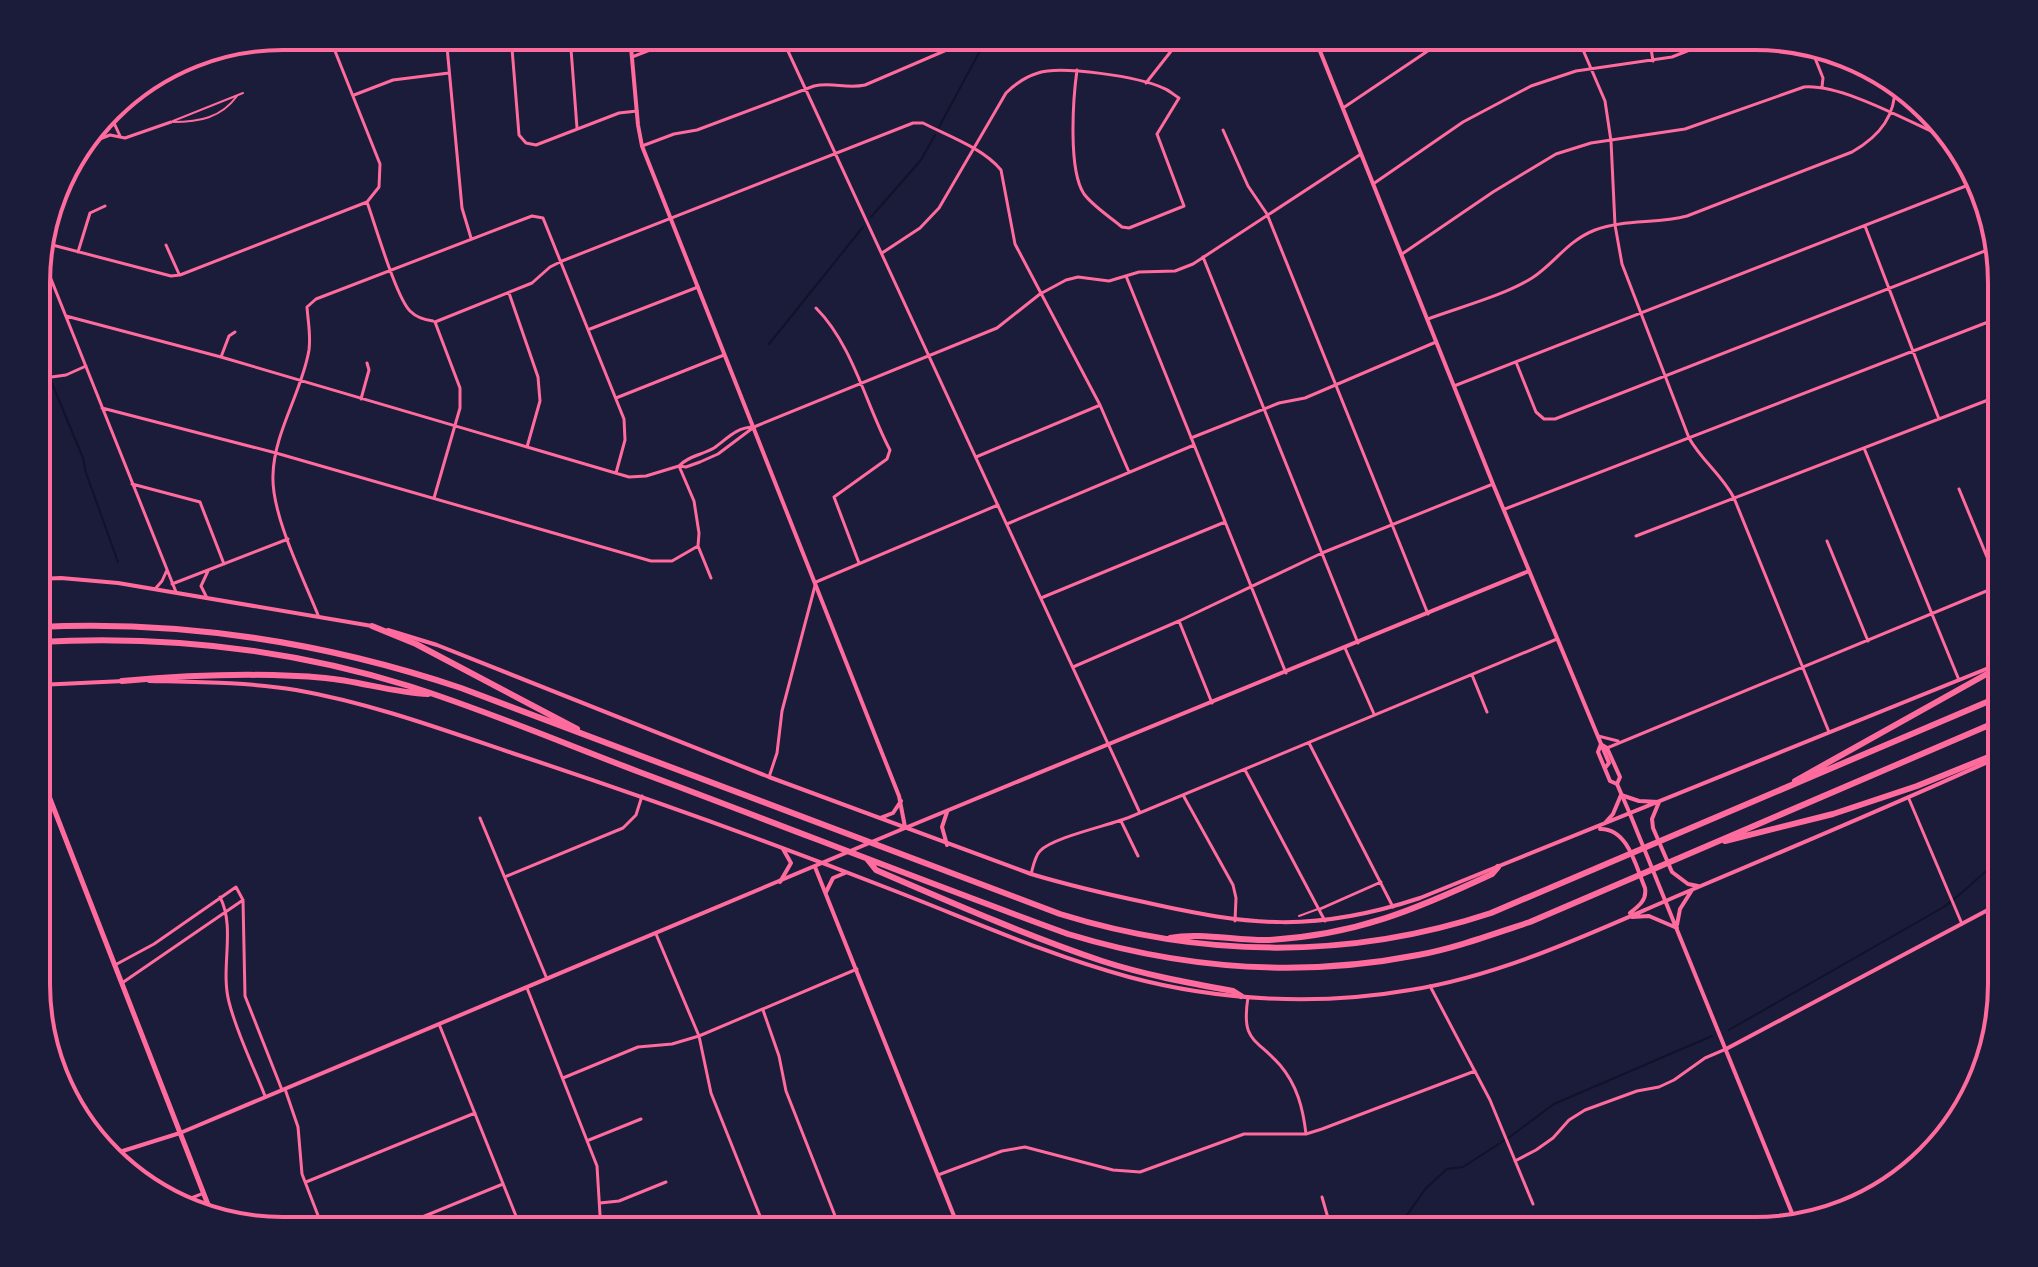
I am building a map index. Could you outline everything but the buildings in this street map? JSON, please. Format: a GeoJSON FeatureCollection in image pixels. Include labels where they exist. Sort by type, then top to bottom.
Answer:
{"type":"FeatureCollection","features":[{"type":"Feature","properties":{"kind":"highway"},"geometry":{"type":"LineString","coordinates":[[50,627],[118,625],[201,630],[313,647],[423,675],[1035,905],[1118,931],[1163,940],[1244,948],[1341,945],[1403,936],[1491,913],[1988,702]]}},
{"type":"Feature","properties":{"kind":"highway"},"geometry":{"type":"LineString","coordinates":[[372,626],[416,644],[555,715],[590,737]]}},
{"type":"Feature","properties":{"kind":"highway"},"geometry":{"type":"LineString","coordinates":[[50,642],[112,639],[248,650],[318,662],[436,695],[1068,934],[1112,947],[1203,964],[1274,969],[1320,968],[1419,955],[1469,943],[1530,922],[1621,884],[1988,726]]}},
{"type":"Feature","properties":{"kind":"highway"},"geometry":{"type":"LineString","coordinates":[[1789,787],[1988,671]]}},
{"type":"Feature","properties":{"kind":"highway"},"geometry":{"type":"LineString","coordinates":[[122,681],[222,675],[292,675],[436,695]]}},
{"type":"Feature","properties":{"kind":"highway"},"geometry":{"type":"LineString","coordinates":[[1710,845],[1833,814],[1988,759]]}},
{"type":"Feature","properties":{"kind":"highway"},"geometry":{"type":"LineString","coordinates":[[50,799],[208,1204]]}},
{"type":"Feature","properties":{"kind":"highway"},"geometry":{"type":"LineString","coordinates":[[868,860],[876,870],[889,876],[1102,961],[1245,996]]}},
{"type":"Feature","properties":{"kind":"highway"},"geometry":{"type":"LineString","coordinates":[[1163,940],[1181,936],[1235,941],[1268,940],[1357,927],[1440,899],[1492,874],[1498,867]]}},
{"type":"Feature","properties":{"kind":"main road"},"geometry":{"type":"LineString","coordinates":[[631,50],[642,146],[901,801],[905,828]]}},
{"type":"Feature","properties":{"kind":"main road"},"geometry":{"type":"LineString","coordinates":[[1320,50],[1557,639],[1601,744],[1607,748],[1620,777],[1617,784],[1621,795],[1792,1214]]}},
{"type":"Feature","properties":{"kind":"main road"},"geometry":{"type":"LineString","coordinates":[[121,1152],[180,1133],[905,828],[1529,571]]}},
{"type":"Feature","properties":{"kind":"main road"},"geometry":{"type":"LineString","coordinates":[[50,578],[206,596],[372,626],[437,645],[769,777],[1031,874],[1075,887],[1235,921],[1285,924],[1325,921],[1393,907],[1602,826],[1988,669]]}},
{"type":"Feature","properties":{"kind":"main road"},"geometry":{"type":"LineString","coordinates":[[50,684],[122,681],[227,683],[275,687],[329,697],[418,722],[642,796],[1076,961],[1179,988],[1245,996],[1333,998],[1430,986],[1472,976],[1666,901],[1909,799],[1988,760]]}},
{"type":"Feature","properties":{"kind":"main road"},"geometry":{"type":"LineString","coordinates":[[1601,744],[1598,752],[1610,781],[1617,784]]}},
{"type":"Feature","properties":{"kind":"main road"},"geometry":{"type":"LineString","coordinates":[[1621,795],[1639,801],[1659,802]]}},
{"type":"Feature","properties":{"kind":"main road"},"geometry":{"type":"LineString","coordinates":[[1602,826],[1613,814],[1621,795]]}},
{"type":"Feature","properties":{"kind":"main road"},"geometry":{"type":"LineString","coordinates":[[879,818],[893,813],[901,801]]}},
{"type":"Feature","properties":{"kind":"main road"},"geometry":{"type":"LineString","coordinates":[[1659,802],[1652,819],[1653,828],[1672,872],[1688,884],[1700,886]]}},
{"type":"Feature","properties":{"kind":"main road"},"geometry":{"type":"LineString","coordinates":[[947,812],[942,827],[947,845]]}},
{"type":"Feature","properties":{"kind":"main road"},"geometry":{"type":"LineString","coordinates":[[1591,830],[1605,829],[1619,836],[1626,844],[1645,888],[1646,894],[1641,904],[1626,917]]}},
{"type":"Feature","properties":{"kind":"main road"},"geometry":{"type":"LineString","coordinates":[[780,882],[791,863],[781,847]]}},
{"type":"Feature","properties":{"kind":"main road"},"geometry":{"type":"LineString","coordinates":[[815,867],[954,1217]]}},
{"type":"Feature","properties":{"kind":"main road"},"geometry":{"type":"LineString","coordinates":[[826,892],[833,878],[847,873]]}},
{"type":"Feature","properties":{"kind":"main road"},"geometry":{"type":"LineString","coordinates":[[1677,928],[1680,909],[1693,889]]}},
{"type":"Feature","properties":{"kind":"main road"},"geometry":{"type":"LineString","coordinates":[[1726,1049],[1988,910]]}},
{"type":"Feature","properties":{"kind":"main road"},"geometry":{"type":"LineString","coordinates":[[1626,917],[1649,916],[1677,928]]}},
{"type":"Feature","properties":{"kind":"street"},"geometry":{"type":"LineString","coordinates":[[54,245],[171,276],[180,275],[367,202],[379,187],[380,164],[335,50]]}},
{"type":"Feature","properties":{"kind":"street"},"geometry":{"type":"LineString","coordinates":[[447,50],[462,208],[472,239]]}},
{"type":"Feature","properties":{"kind":"street"},"geometry":{"type":"LineString","coordinates":[[512,50],[521,139],[530,145],[619,113],[637,111]]}},
{"type":"Feature","properties":{"kind":"street"},"geometry":{"type":"LineString","coordinates":[[571,50],[577,129]]}},
{"type":"Feature","properties":{"kind":"street"},"geometry":{"type":"LineString","coordinates":[[632,57],[650,50]]}},
{"type":"Feature","properties":{"kind":"street"},"geometry":{"type":"LineString","coordinates":[[788,50],[1140,813]]}},
{"type":"Feature","properties":{"kind":"street"},"geometry":{"type":"LineString","coordinates":[[642,146],[674,134],[697,130],[824,84],[851,88],[865,85],[947,50]]}},
{"type":"Feature","properties":{"kind":"street"},"geometry":{"type":"LineString","coordinates":[[1146,83],[1172,50]]}},
{"type":"Feature","properties":{"kind":"street"},"geometry":{"type":"LineString","coordinates":[[1343,108],[1429,50]]}},
{"type":"Feature","properties":{"kind":"street"},"geometry":{"type":"LineString","coordinates":[[1584,50],[1605,101],[1611,141],[1615,225],[1622,264],[1689,438],[1701,458],[1727,484],[1734,498],[1829,732]]}},
{"type":"Feature","properties":{"kind":"street"},"geometry":{"type":"LineString","coordinates":[[1651,50],[1653,61]]}},
{"type":"Feature","properties":{"kind":"street"},"geometry":{"type":"LineString","coordinates":[[1373,184],[1491,106],[1554,77],[1593,68],[1653,61],[1694,50]]}},
{"type":"Feature","properties":{"kind":"street"},"geometry":{"type":"LineString","coordinates":[[1815,58],[1823,78],[1822,87]]}},
{"type":"Feature","properties":{"kind":"street"},"geometry":{"type":"LineString","coordinates":[[882,253],[928,221],[945,199],[998,103],[1015,84],[1039,72],[1077,70],[1146,83],[1163,88],[1179,98],[1157,134],[1184,206],[1129,228],[1122,227],[1086,197],[1079,181],[1072,124],[1077,70]]}},
{"type":"Feature","properties":{"kind":"street"},"geometry":{"type":"LineString","coordinates":[[354,95],[393,80],[449,73]]}},
{"type":"Feature","properties":{"kind":"street"},"geometry":{"type":"LineString","coordinates":[[1402,254],[1544,160],[1569,150],[1685,129],[1789,90],[1822,87],[1932,131]]}},
{"type":"Feature","properties":{"kind":"street"},"geometry":{"type":"LineString","coordinates":[[1428,319],[1529,280],[1572,243],[1592,231],[1615,225],[1661,223],[1687,216],[1840,158],[1870,141],[1887,122],[1893,95]]}},
{"type":"Feature","properties":{"kind":"street"},"geometry":{"type":"LineString","coordinates":[[100,139],[110,135],[125,138],[171,122]]}},
{"type":"Feature","properties":{"kind":"street"},"geometry":{"type":"LineString","coordinates":[[367,202],[404,303],[410,312],[435,322],[532,283],[562,261],[918,123],[973,149],[1001,170],[1015,244],[1100,405],[1129,472]]}},
{"type":"Feature","properties":{"kind":"street"},"geometry":{"type":"LineString","coordinates":[[114,124],[120,136]]}},
{"type":"Feature","properties":{"kind":"street"},"geometry":{"type":"LineString","coordinates":[[1223,130],[1248,186],[1267,214],[1428,614]]}},
{"type":"Feature","properties":{"kind":"street"},"geometry":{"type":"LineString","coordinates":[[679,466],[684,460],[713,448],[737,431],[754,427],[1005,324],[1040,294],[1066,280],[1078,277],[1109,281],[1139,272],[1175,271],[1203,257],[1361,154]]}},
{"type":"Feature","properties":{"kind":"street"},"geometry":{"type":"LineString","coordinates":[[1454,386],[1966,186]]}},
{"type":"Feature","properties":{"kind":"street"},"geometry":{"type":"LineString","coordinates":[[78,252],[90,213],[105,206]]}},
{"type":"Feature","properties":{"kind":"street"},"geometry":{"type":"LineString","coordinates":[[318,615],[288,539],[274,493],[273,473],[276,453],[308,352],[310,332],[307,307],[316,299],[532,216],[540,216],[546,222],[562,261],[626,427],[616,473]]}},
{"type":"Feature","properties":{"kind":"street"},"geometry":{"type":"LineString","coordinates":[[1865,226],[1939,419]]}},
{"type":"Feature","properties":{"kind":"street"},"geometry":{"type":"LineString","coordinates":[[166,245],[180,275]]}},
{"type":"Feature","properties":{"kind":"street"},"geometry":{"type":"LineString","coordinates":[[1516,362],[1536,412],[1544,419],[1555,419],[1986,251]]}},
{"type":"Feature","properties":{"kind":"street"},"geometry":{"type":"LineString","coordinates":[[1203,257],[1358,643]]}},
{"type":"Feature","properties":{"kind":"street"},"geometry":{"type":"LineString","coordinates":[[1126,276],[1286,673]]}},
{"type":"Feature","properties":{"kind":"street"},"geometry":{"type":"LineString","coordinates":[[50,277],[176,592]]}},
{"type":"Feature","properties":{"kind":"street"},"geometry":{"type":"LineString","coordinates":[[589,330],[698,287]]}},
{"type":"Feature","properties":{"kind":"street"},"geometry":{"type":"LineString","coordinates":[[509,293],[538,377],[540,401],[526,447]]}},
{"type":"Feature","properties":{"kind":"street"},"geometry":{"type":"LineString","coordinates":[[816,308],[843,346],[890,450],[887,459],[834,497],[859,563]]}},
{"type":"Feature","properties":{"kind":"street"},"geometry":{"type":"LineString","coordinates":[[66,316],[221,357],[629,477],[686,467],[718,454],[754,427]]}},
{"type":"Feature","properties":{"kind":"street"},"geometry":{"type":"LineString","coordinates":[[434,499],[460,408],[460,388],[435,322]]}},
{"type":"Feature","properties":{"kind":"street"},"geometry":{"type":"LineString","coordinates":[[1504,510],[1988,322]]}},
{"type":"Feature","properties":{"kind":"street"},"geometry":{"type":"LineString","coordinates":[[221,357],[229,336],[235,332]]}},
{"type":"Feature","properties":{"kind":"street"},"geometry":{"type":"LineString","coordinates":[[1191,438],[1264,408],[1305,398],[1437,342]]}},
{"type":"Feature","properties":{"kind":"street"},"geometry":{"type":"LineString","coordinates":[[616,398],[724,355]]}},
{"type":"Feature","properties":{"kind":"street"},"geometry":{"type":"LineString","coordinates":[[361,399],[369,370],[367,363]]}},
{"type":"Feature","properties":{"kind":"street"},"geometry":{"type":"LineString","coordinates":[[50,377],[66,375],[86,366]]}},
{"type":"Feature","properties":{"kind":"street"},"geometry":{"type":"LineString","coordinates":[[1636,536],[1988,400]]}},
{"type":"Feature","properties":{"kind":"street"},"geometry":{"type":"LineString","coordinates":[[976,457],[1100,405]]}},
{"type":"Feature","properties":{"kind":"street"},"geometry":{"type":"LineString","coordinates":[[102,408],[276,453],[662,563],[698,546]]}},
{"type":"Feature","properties":{"kind":"street"},"geometry":{"type":"LineString","coordinates":[[1007,524],[1194,445]]}},
{"type":"Feature","properties":{"kind":"street"},"geometry":{"type":"LineString","coordinates":[[713,448],[718,454]]}},
{"type":"Feature","properties":{"kind":"street"},"geometry":{"type":"LineString","coordinates":[[1864,448],[1959,680]]}},
{"type":"Feature","properties":{"kind":"street"},"geometry":{"type":"LineString","coordinates":[[679,466],[694,501],[698,546],[711,578]]}},
{"type":"Feature","properties":{"kind":"street"},"geometry":{"type":"LineString","coordinates":[[132,484],[200,502],[224,564]]}},
{"type":"Feature","properties":{"kind":"street"},"geometry":{"type":"LineString","coordinates":[[1073,667],[1322,553],[1493,484]]}},
{"type":"Feature","properties":{"kind":"street"},"geometry":{"type":"LineString","coordinates":[[1959,489],[1988,558]]}},
{"type":"Feature","properties":{"kind":"street"},"geometry":{"type":"LineString","coordinates":[[769,777],[777,753],[782,711],[816,582],[998,505]]}},
{"type":"Feature","properties":{"kind":"street"},"geometry":{"type":"LineString","coordinates":[[1041,598],[1225,522]]}},
{"type":"Feature","properties":{"kind":"street"},"geometry":{"type":"LineString","coordinates":[[172,584],[288,539]]}},
{"type":"Feature","properties":{"kind":"street"},"geometry":{"type":"LineString","coordinates":[[1827,541],[1868,641]]}},
{"type":"Feature","properties":{"kind":"street"},"geometry":{"type":"LineString","coordinates":[[155,589],[167,570]]}},
{"type":"Feature","properties":{"kind":"street"},"geometry":{"type":"LineString","coordinates":[[206,596],[201,586],[208,570]]}},
{"type":"Feature","properties":{"kind":"street"},"geometry":{"type":"LineString","coordinates":[[1607,748],[1988,591]]}},
{"type":"Feature","properties":{"kind":"street"},"geometry":{"type":"LineString","coordinates":[[1179,621],[1212,703]]}},
{"type":"Feature","properties":{"kind":"street"},"geometry":{"type":"LineString","coordinates":[[1031,874],[1038,854],[1044,848],[1121,821],[1557,639]]}},
{"type":"Feature","properties":{"kind":"street"},"geometry":{"type":"LineString","coordinates":[[1345,648],[1374,715]]}},
{"type":"Feature","properties":{"kind":"street"},"geometry":{"type":"LineString","coordinates":[[1472,675],[1487,712]]}},
{"type":"Feature","properties":{"kind":"street"},"geometry":{"type":"LineString","coordinates":[[1598,736],[1621,742]]}},
{"type":"Feature","properties":{"kind":"street"},"geometry":{"type":"LineString","coordinates":[[1308,743],[1393,907]]}},
{"type":"Feature","properties":{"kind":"street"},"geometry":{"type":"LineString","coordinates":[[1245,770],[1325,921]]}},
{"type":"Feature","properties":{"kind":"street"},"geometry":{"type":"LineString","coordinates":[[1183,795],[1233,885],[1235,921]]}},
{"type":"Feature","properties":{"kind":"street"},"geometry":{"type":"LineString","coordinates":[[506,876],[623,828],[636,815],[642,796]]}},
{"type":"Feature","properties":{"kind":"street"},"geometry":{"type":"LineString","coordinates":[[1909,799],[1962,924]]}},
{"type":"Feature","properties":{"kind":"street"},"geometry":{"type":"LineString","coordinates":[[480,818],[547,979]]}},
{"type":"Feature","properties":{"kind":"street"},"geometry":{"type":"LineString","coordinates":[[1121,821],[1138,856]]}},
{"type":"Feature","properties":{"kind":"street"},"geometry":{"type":"LineString","coordinates":[[1320,909],[1381,882]]}},
{"type":"Feature","properties":{"kind":"street"},"geometry":{"type":"LineString","coordinates":[[115,965],[154,944],[236,887],[243,900],[245,996],[298,1127],[300,1165],[319,1217]]}},
{"type":"Feature","properties":{"kind":"street"},"geometry":{"type":"LineString","coordinates":[[220,897],[227,910],[228,1001],[265,1096]]}},
{"type":"Feature","properties":{"kind":"street"},"geometry":{"type":"LineString","coordinates":[[122,983],[243,900]]}},
{"type":"Feature","properties":{"kind":"street"},"geometry":{"type":"LineString","coordinates":[[656,934],[699,1036],[711,1093],[760,1217]]}},
{"type":"Feature","properties":{"kind":"street"},"geometry":{"type":"LineString","coordinates":[[563,1078],[635,1047],[679,1043],[699,1036],[857,969]]}},
{"type":"Feature","properties":{"kind":"street"},"geometry":{"type":"LineString","coordinates":[[1430,986],[1475,1071],[1533,1204]]}},
{"type":"Feature","properties":{"kind":"street"},"geometry":{"type":"LineString","coordinates":[[527,988],[599,1174],[599,1217]]}},
{"type":"Feature","properties":{"kind":"street"},"geometry":{"type":"LineString","coordinates":[[1245,996],[1247,1029],[1256,1045],[1280,1065],[1288,1078],[1302,1106],[1306,1134]]}},
{"type":"Feature","properties":{"kind":"street"},"geometry":{"type":"LineString","coordinates":[[763,1010],[779,1056],[786,1091],[836,1217]]}},
{"type":"Feature","properties":{"kind":"street"},"geometry":{"type":"LineString","coordinates":[[439,1024],[516,1217]]}},
{"type":"Feature","properties":{"kind":"street"},"geometry":{"type":"LineString","coordinates":[[1515,1161],[1553,1138],[1569,1120],[1585,1110],[1667,1084],[1705,1058],[1726,1049]]}},
{"type":"Feature","properties":{"kind":"street"},"geometry":{"type":"LineString","coordinates":[[938,1175],[1002,1151],[1025,1147],[1113,1170],[1140,1172],[1244,1134],[1306,1134],[1475,1071]]}},
{"type":"Feature","properties":{"kind":"street"},"geometry":{"type":"LineString","coordinates":[[306,1182],[475,1113]]}},
{"type":"Feature","properties":{"kind":"street"},"geometry":{"type":"LineString","coordinates":[[588,1140],[641,1119]]}},
{"type":"Feature","properties":{"kind":"street"},"geometry":{"type":"LineString","coordinates":[[600,1203],[619,1201],[666,1182]]}},
{"type":"Feature","properties":{"kind":"street"},"geometry":{"type":"LineString","coordinates":[[422,1217],[503,1184]]}},
{"type":"Feature","properties":{"kind":"street"},"geometry":{"type":"LineString","coordinates":[[192,1198],[204,1193]]}},
{"type":"Feature","properties":{"kind":"street"},"geometry":{"type":"LineString","coordinates":[[1322,1197],[1328,1217]]}},
{"type":"Feature","properties":{"kind":"lane"},"geometry":{"type":"LineString","coordinates":[[171,122],[243,93]]}},
{"type":"Feature","properties":{"kind":"lane"},"geometry":{"type":"LineString","coordinates":[[171,122],[193,122],[216,116],[230,106],[237,95]]}},
{"type":"Feature","properties":{"kind":"lane"},"geometry":{"type":"LineString","coordinates":[[1299,916],[1320,909]]}},
{"type":"Feature","properties":{"kind":"waterway"},"geometry":{"type":"LineString","coordinates":[[939,127],[980,50]]}},
{"type":"Feature","properties":{"kind":"waterway"},"geometry":{"type":"LineString","coordinates":[[871,217],[921,160],[935,135]]}},
{"type":"Feature","properties":{"kind":"waterway"},"geometry":{"type":"LineString","coordinates":[[769,344],[863,227]]}},
{"type":"Feature","properties":{"kind":"waterway"},"geometry":{"type":"LineString","coordinates":[[51,381],[83,458],[118,562]]}},
{"type":"Feature","properties":{"kind":"waterway"},"geometry":{"type":"LineString","coordinates":[[1729,1030],[1942,908],[1988,870]]}},
{"type":"Feature","properties":{"kind":"waterway"},"geometry":{"type":"LineString","coordinates":[[1405,1217],[1426,1188],[1447,1169],[1463,1167],[1554,1104],[1712,1036]]}}]}
